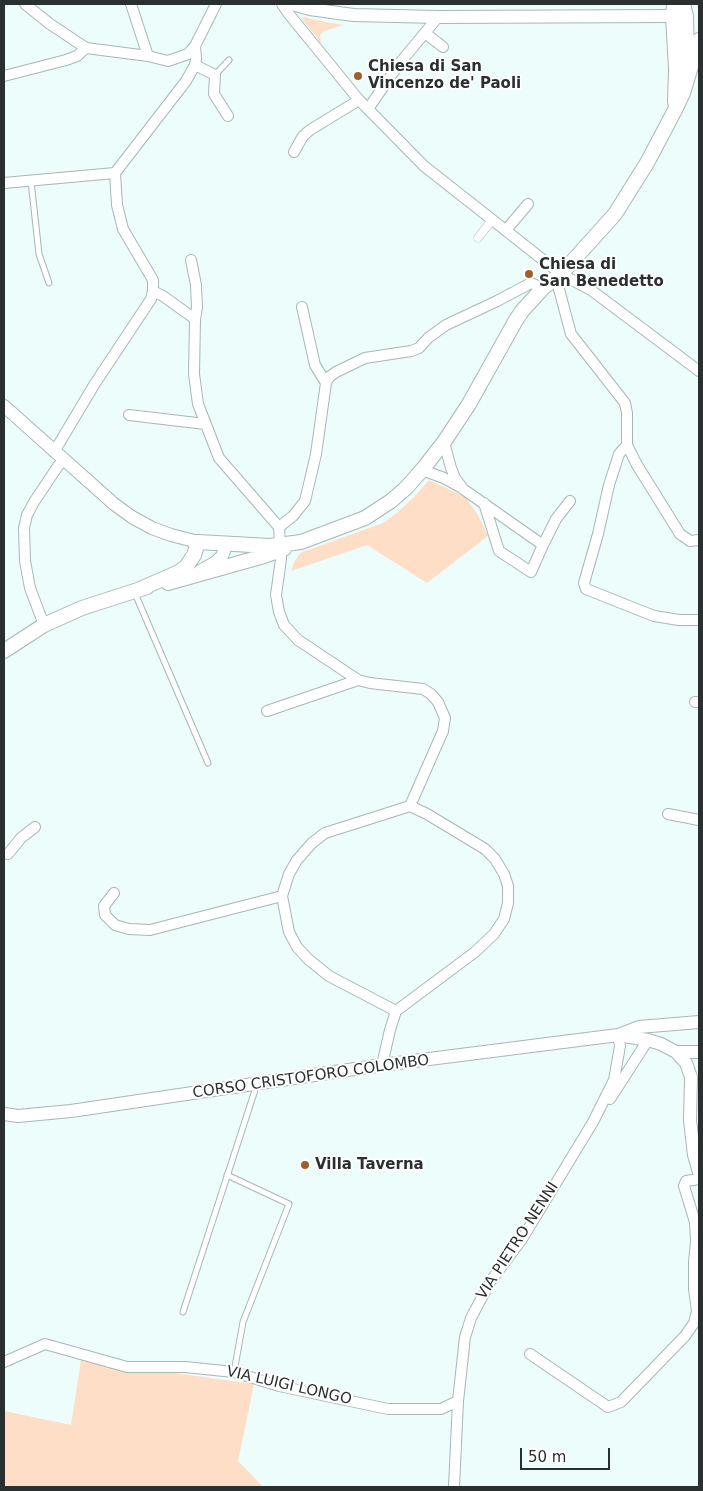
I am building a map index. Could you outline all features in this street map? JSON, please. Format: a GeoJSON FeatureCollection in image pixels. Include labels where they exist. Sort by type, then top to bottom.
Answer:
{"type":"FeatureCollection","features":[{"type":"Feature","properties":{"kind":"main road"},"geometry":{"type":"LineString","coordinates":[[683,11],[688,76]]}},
{"type":"Feature","properties":{"kind":"main road"},"geometry":{"type":"LineString","coordinates":[[675,110],[676,69],[683,11]]}},
{"type":"Feature","properties":{"kind":"main road"},"geometry":{"type":"LineString","coordinates":[[4,651],[44,625],[82,608],[137,590],[264,556],[280,548],[365,518],[378,511],[406,488],[444,442],[469,404],[516,320],[543,288],[558,276],[615,214],[647,163],[675,110],[683,93],[699,40]]}},
{"type":"Feature","properties":{"kind":"main road"},"geometry":{"type":"LineString","coordinates":[[137,590],[179,572],[186,567],[194,555],[198,542],[280,548]]}},
{"type":"Feature","properties":{"kind":"street"},"geometry":{"type":"LineString","coordinates":[[25,4],[50,24],[86,48],[148,56],[168,61],[188,54],[195,46],[216,4]]}},
{"type":"Feature","properties":{"kind":"street"},"geometry":{"type":"LineString","coordinates":[[131,4],[148,56]]}},
{"type":"Feature","properties":{"kind":"street"},"geometry":{"type":"LineString","coordinates":[[282,4],[359,100],[424,166],[506,230],[558,276],[591,290],[699,371]]}},
{"type":"Feature","properties":{"kind":"street"},"geometry":{"type":"LineString","coordinates":[[292,4],[310,9],[353,15],[438,17],[683,11]]}},
{"type":"Feature","properties":{"kind":"street"},"geometry":{"type":"LineString","coordinates":[[368,109],[399,64],[438,17]]}},
{"type":"Feature","properties":{"kind":"street"},"geometry":{"type":"LineString","coordinates":[[425,32],[443,47]]}},
{"type":"Feature","properties":{"kind":"street"},"geometry":{"type":"LineString","coordinates":[[44,625],[30,588],[25,560],[24,528],[27,515],[58,466],[59,456],[94,384],[151,299],[154,291],[153,280],[123,229],[117,205],[115,173],[186,81],[195,65],[195,46]]}},
{"type":"Feature","properties":{"kind":"street"},"geometry":{"type":"LineString","coordinates":[[4,76],[66,60],[77,56],[86,48]]}},
{"type":"Feature","properties":{"kind":"street"},"geometry":{"type":"LineString","coordinates":[[195,65],[215,75],[214,94],[228,116]]}},
{"type":"Feature","properties":{"kind":"street"},"geometry":{"type":"LineString","coordinates":[[294,152],[303,136],[310,130],[359,100]]}},
{"type":"Feature","properties":{"kind":"street"},"geometry":{"type":"LineString","coordinates":[[4,184],[115,173]]}},
{"type":"Feature","properties":{"kind":"street"},"geometry":{"type":"LineString","coordinates":[[506,230],[528,204]]}},
{"type":"Feature","properties":{"kind":"street"},"geometry":{"type":"LineString","coordinates":[[478,238],[492,220]]}},
{"type":"Feature","properties":{"kind":"street"},"geometry":{"type":"LineString","coordinates":[[191,260],[196,285],[197,308],[194,374],[198,404],[219,458],[279,528],[280,548],[276,595],[284,625],[298,640],[358,680],[423,689],[431,694],[442,710],[445,718],[443,731],[410,806]]}},
{"type":"Feature","properties":{"kind":"street"},"geometry":{"type":"LineString","coordinates":[[558,276],[571,334],[625,403],[627,413],[627,445],[637,465],[678,531],[690,541],[699,540]]}},
{"type":"Feature","properties":{"kind":"street"},"geometry":{"type":"LineString","coordinates":[[279,528],[304,501],[316,454],[326,383],[329,377],[358,360],[419,348],[428,338],[446,325],[531,283],[543,288]]}},
{"type":"Feature","properties":{"kind":"street"},"geometry":{"type":"LineString","coordinates":[[154,291],[195,319]]}},
{"type":"Feature","properties":{"kind":"street"},"geometry":{"type":"LineString","coordinates":[[302,306],[315,365],[326,383]]}},
{"type":"Feature","properties":{"kind":"street"},"geometry":{"type":"LineString","coordinates":[[4,406],[114,504],[132,517],[171,535],[198,542]]}},
{"type":"Feature","properties":{"kind":"street"},"geometry":{"type":"LineString","coordinates":[[129,416],[205,424]]}},
{"type":"Feature","properties":{"kind":"street"},"geometry":{"type":"LineString","coordinates":[[444,442],[455,478],[463,489]]}},
{"type":"Feature","properties":{"kind":"street"},"geometry":{"type":"LineString","coordinates":[[627,445],[619,454],[609,485],[584,583],[586,589],[654,616],[679,620],[699,620]]}},
{"type":"Feature","properties":{"kind":"street"},"geometry":{"type":"LineString","coordinates":[[422,470],[444,478],[463,489],[543,546]]}},
{"type":"Feature","properties":{"kind":"street"},"geometry":{"type":"LineString","coordinates":[[484,504],[499,551],[531,572],[556,519],[570,501]]}},
{"type":"Feature","properties":{"kind":"street"},"geometry":{"type":"LineString","coordinates":[[187,578],[216,562],[222,556],[224,544]]}},
{"type":"Feature","properties":{"kind":"street"},"geometry":{"type":"LineString","coordinates":[[267,711],[358,680]]}},
{"type":"Feature","properties":{"kind":"street"},"geometry":{"type":"LineString","coordinates":[[382,1065],[396,1011],[475,952],[494,934],[504,919],[508,903],[508,886],[504,874],[485,849],[410,806],[325,833],[312,843],[297,860],[289,874],[282,896],[289,932],[297,947],[308,959],[330,976],[396,1011]]}},
{"type":"Feature","properties":{"kind":"street"},"geometry":{"type":"LineString","coordinates":[[668,814],[699,820]]}},
{"type":"Feature","properties":{"kind":"street"},"geometry":{"type":"LineString","coordinates":[[5,854],[35,827]]}},
{"type":"Feature","properties":{"kind":"street"},"geometry":{"type":"LineString","coordinates":[[114,893],[104,906],[105,915],[115,926],[150,930],[282,896]]}},
{"type":"Feature","properties":{"kind":"street"},"geometry":{"type":"LineString","coordinates":[[618,1035],[639,1027],[697,1023]]}},
{"type":"Feature","properties":{"kind":"street"},"geometry":{"type":"LineString","coordinates":[[618,1035],[648,1040],[676,1052],[699,1052]]}},
{"type":"Feature","properties":{"kind":"street"},"geometry":{"type":"LineString","coordinates":[[593,1122],[614,1080],[620,1046],[618,1035]]}},
{"type":"Feature","properties":{"kind":"street","name":"CORSO CRISTOFORO COLOMBO"},"geometry":{"type":"LineString","coordinates":[[4,1114],[18,1116],[71,1111],[382,1065],[618,1035]]}},
{"type":"Feature","properties":{"kind":"street"},"geometry":{"type":"LineString","coordinates":[[593,1122],[616,1091],[648,1040]]}},
{"type":"Feature","properties":{"kind":"street"},"geometry":{"type":"LineString","coordinates":[[676,1052],[686,1063],[691,1077],[690,1120],[694,1155],[699,1172]]}},
{"type":"Feature","properties":{"kind":"street","name":"VIA PIETRO NENNI"},"geometry":{"type":"LineString","coordinates":[[454,1487],[458,1401],[465,1338],[471,1318],[490,1282],[522,1240],[593,1122]]}},
{"type":"Feature","properties":{"kind":"street"},"geometry":{"type":"LineString","coordinates":[[530,1354],[608,1407],[620,1402],[685,1336],[694,1323],[697,1312],[694,1289],[695,1222],[684,1186],[686,1181],[699,1179]]}},
{"type":"Feature","properties":{"kind":"street","name":"VIA LUIGI LONGO"},"geometry":{"type":"LineString","coordinates":[[4,1362],[46,1344],[127,1367],[185,1367],[234,1372],[279,1386],[388,1409],[441,1409],[458,1401]]}},
{"type":"Feature","properties":{"kind":"lane"},"geometry":{"type":"LineString","coordinates":[[215,75],[229,60]]}},
{"type":"Feature","properties":{"kind":"lane"},"geometry":{"type":"LineString","coordinates":[[31,181],[39,254],[49,283]]}},
{"type":"Feature","properties":{"kind":"lane"},"geometry":{"type":"LineString","coordinates":[[137,590],[208,763]]}},
{"type":"Feature","properties":{"kind":"lane"},"geometry":{"type":"LineString","coordinates":[[183,1312],[256,1084]]}},
{"type":"Feature","properties":{"kind":"lane"},"geometry":{"type":"LineString","coordinates":[[227,1175],[290,1204],[244,1322],[234,1372]]}},
{"type":"Feature","properties":{"kind":"shaded area"},"geometry":{"type":"Polygon","coordinates":[[[304,17],[343,25],[324,31],[320,35],[321,44],[302,19],[304,17]]]}},
{"type":"Feature","properties":{"kind":"shaded area"},"geometry":{"type":"Polygon","coordinates":[[[429,480],[466,498],[478,515],[488,536],[427,583],[367,545],[291,571],[300,553],[383,523],[398,512],[429,480]]]}},
{"type":"Feature","properties":{"kind":"shaded area"},"geometry":{"type":"Polygon","coordinates":[[[81,1360],[254,1384],[238,1461],[263,1487],[4,1487],[4,1411],[71,1425],[81,1360]]]}},
{"type":"Feature","properties":{"kind":"place","name":"Chiesa di San Vincenzo de' Paoli"},"geometry":{"type":"Point","coordinates":[358,76]}},
{"type":"Feature","properties":{"kind":"place","name":"Chiesa di San Benedetto"},"geometry":{"type":"Point","coordinates":[529,274]}},
{"type":"Feature","properties":{"kind":"place","name":"Villa Taverna"},"geometry":{"type":"Point","coordinates":[305,1165]}}]}
